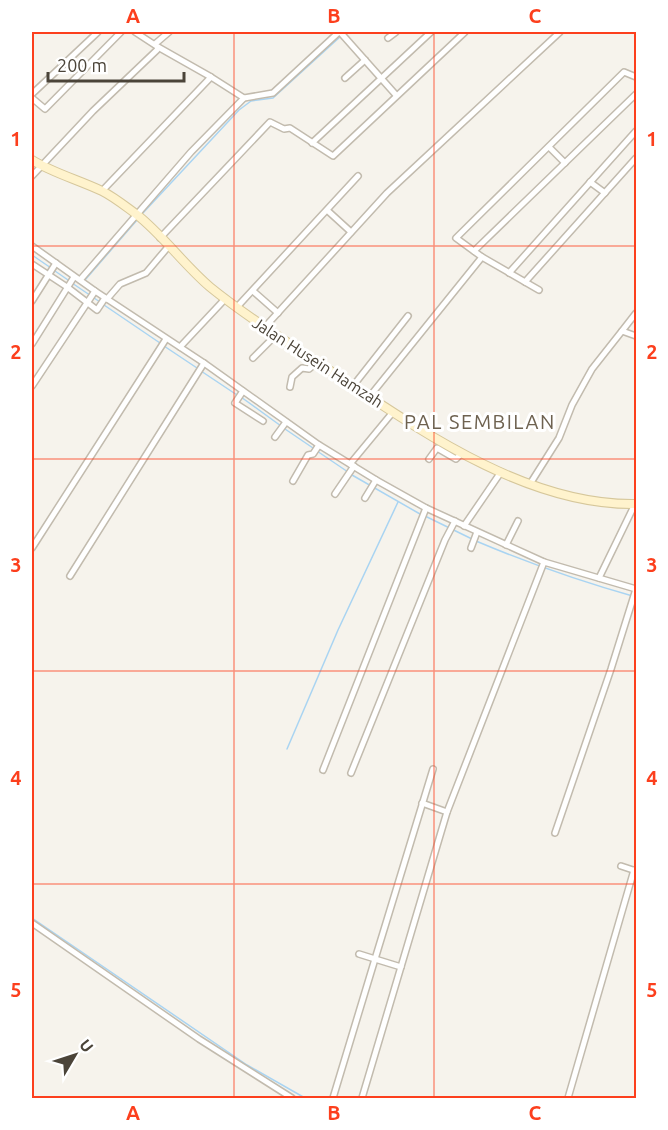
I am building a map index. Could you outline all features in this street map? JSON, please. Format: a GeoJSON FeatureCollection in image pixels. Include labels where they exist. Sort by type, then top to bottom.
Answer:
{"type":"FeatureCollection","features":[{"type":"Feature","properties":{"kind":"street"},"geometry":{"type":"LineString","coordinates":[[98,32],[32,96],[45,110],[122,32]]}},
{"type":"Feature","properties":{"kind":"street"},"geometry":{"type":"LineString","coordinates":[[135,32],[244,98]]}},
{"type":"Feature","properties":{"kind":"street"},"geometry":{"type":"LineString","coordinates":[[32,176],[169,32]]}},
{"type":"Feature","properties":{"kind":"street"},"geometry":{"type":"LineString","coordinates":[[388,39],[396,32]]}},
{"type":"Feature","properties":{"kind":"street"},"geometry":{"type":"LineString","coordinates":[[312,143],[431,32]]}},
{"type":"Feature","properties":{"kind":"street"},"geometry":{"type":"LineString","coordinates":[[160,238],[270,122],[284,129],[290,128],[333,156],[465,32]]}},
{"type":"Feature","properties":{"kind":"street"},"geometry":{"type":"LineString","coordinates":[[264,328],[387,193],[560,32]]}},
{"type":"Feature","properties":{"kind":"street"},"geometry":{"type":"LineString","coordinates":[[32,344],[67,287],[79,280],[138,216],[192,152],[244,98],[273,93],[341,33],[396,95]]}},
{"type":"Feature","properties":{"kind":"street"},"geometry":{"type":"LineString","coordinates":[[345,78],[364,60]]}},
{"type":"Feature","properties":{"kind":"street"},"geometry":{"type":"LineString","coordinates":[[539,290],[482,257],[456,238],[624,72],[636,77]]}},
{"type":"Feature","properties":{"kind":"street"},"geometry":{"type":"LineString","coordinates":[[102,191],[211,77]]}},
{"type":"Feature","properties":{"kind":"street"},"geometry":{"type":"LineString","coordinates":[[474,251],[636,94]]}},
{"type":"Feature","properties":{"kind":"street"},"geometry":{"type":"LineString","coordinates":[[509,273],[636,131]]}},
{"type":"Feature","properties":{"kind":"street"},"geometry":{"type":"LineString","coordinates":[[549,147],[565,163]]}},
{"type":"Feature","properties":{"kind":"street"},"geometry":{"type":"LineString","coordinates":[[525,282],[636,158]]}},
{"type":"Feature","properties":{"kind":"street","name":"Jalan Husein Hamzah"},"geometry":{"type":"LineString","coordinates":[[32,160],[102,191],[138,216],[225,299],[264,328],[393,412],[462,453],[530,484],[596,502],[636,504]]}},
{"type":"Feature","properties":{"kind":"street"},"geometry":{"type":"LineString","coordinates":[[237,308],[358,176]]}},
{"type":"Feature","properties":{"kind":"street"},"geometry":{"type":"LineString","coordinates":[[590,182],[605,193]]}},
{"type":"Feature","properties":{"kind":"street"},"geometry":{"type":"LineString","coordinates":[[328,211],[351,232]]}},
{"type":"Feature","properties":{"kind":"street"},"geometry":{"type":"LineString","coordinates":[[32,246],[105,299],[180,347],[318,447],[376,481],[426,509],[544,562],[636,589],[555,833]]}},
{"type":"Feature","properties":{"kind":"street"},"geometry":{"type":"LineString","coordinates":[[32,264],[50,273],[97,310],[120,284],[146,273],[168,247]]}},
{"type":"Feature","properties":{"kind":"street"},"geometry":{"type":"LineString","coordinates":[[370,396],[482,257]]}},
{"type":"Feature","properties":{"kind":"street"},"geometry":{"type":"LineString","coordinates":[[32,301],[56,264]]}},
{"type":"Feature","properties":{"kind":"street"},"geometry":{"type":"LineString","coordinates":[[32,386],[95,291]]}},
{"type":"Feature","properties":{"kind":"street"},"geometry":{"type":"LineString","coordinates":[[252,291],[278,313]]}},
{"type":"Feature","properties":{"kind":"street"},"geometry":{"type":"LineString","coordinates":[[180,347],[225,299]]}},
{"type":"Feature","properties":{"kind":"street"},"geometry":{"type":"LineString","coordinates":[[530,484],[559,438],[572,405],[592,369],[636,313]]}},
{"type":"Feature","properties":{"kind":"street"},"geometry":{"type":"LineString","coordinates":[[353,386],[408,316]]}},
{"type":"Feature","properties":{"kind":"street"},"geometry":{"type":"LineString","coordinates":[[622,331],[636,336]]}},
{"type":"Feature","properties":{"kind":"street"},"geometry":{"type":"LineString","coordinates":[[254,358],[276,335]]}},
{"type":"Feature","properties":{"kind":"street"},"geometry":{"type":"LineString","coordinates":[[32,548],[166,340]]}},
{"type":"Feature","properties":{"kind":"street"},"geometry":{"type":"LineString","coordinates":[[290,387],[292,377],[302,368],[309,369],[317,362]]}},
{"type":"Feature","properties":{"kind":"street"},"geometry":{"type":"LineString","coordinates":[[70,576],[203,365]]}},
{"type":"Feature","properties":{"kind":"street"},"geometry":{"type":"LineString","coordinates":[[242,392],[235,403],[263,422]]}},
{"type":"Feature","properties":{"kind":"street"},"geometry":{"type":"LineString","coordinates":[[335,494],[352,466],[393,412]]}},
{"type":"Feature","properties":{"kind":"street"},"geometry":{"type":"LineString","coordinates":[[276,434],[285,423]]}},
{"type":"Feature","properties":{"kind":"street"},"geometry":{"type":"LineString","coordinates":[[293,482],[308,456],[313,454],[318,447]]}},
{"type":"Feature","properties":{"kind":"street"},"geometry":{"type":"LineString","coordinates":[[429,459],[437,448],[456,459],[462,453]]}},
{"type":"Feature","properties":{"kind":"street"},"geometry":{"type":"LineString","coordinates":[[464,526],[501,472]]}},
{"type":"Feature","properties":{"kind":"street"},"geometry":{"type":"LineString","coordinates":[[365,498],[376,481]]}},
{"type":"Feature","properties":{"kind":"street"},"geometry":{"type":"LineString","coordinates":[[599,578],[636,504]]}},
{"type":"Feature","properties":{"kind":"street"},"geometry":{"type":"LineString","coordinates":[[323,770],[426,509]]}},
{"type":"Feature","properties":{"kind":"street"},"geometry":{"type":"LineString","coordinates":[[506,545],[518,520]]}},
{"type":"Feature","properties":{"kind":"street"},"geometry":{"type":"LineString","coordinates":[[351,773],[448,533],[455,522]]}},
{"type":"Feature","properties":{"kind":"street"},"geometry":{"type":"LineString","coordinates":[[471,548],[477,532]]}},
{"type":"Feature","properties":{"kind":"street"},"geometry":{"type":"LineString","coordinates":[[362,1098],[447,812],[544,562]]}},
{"type":"Feature","properties":{"kind":"street"},"geometry":{"type":"LineString","coordinates":[[333,1098],[433,769]]}},
{"type":"Feature","properties":{"kind":"street"},"geometry":{"type":"LineString","coordinates":[[422,803],[447,812]]}},
{"type":"Feature","properties":{"kind":"street"},"geometry":{"type":"LineString","coordinates":[[568,1098],[635,870],[621,866]]}},
{"type":"Feature","properties":{"kind":"street"},"geometry":{"type":"LineString","coordinates":[[32,923],[209,1045],[292,1098]]}},
{"type":"Feature","properties":{"kind":"street"},"geometry":{"type":"LineString","coordinates":[[360,954],[401,967]]}},
{"type":"Feature","properties":{"kind":"waterway"},"geometry":{"type":"LineString","coordinates":[[142,214],[239,110],[251,101],[273,98],[341,36]]}},
{"type":"Feature","properties":{"kind":"waterway"},"geometry":{"type":"LineString","coordinates":[[85,280],[137,220]]}},
{"type":"Feature","properties":{"kind":"waterway"},"geometry":{"type":"LineString","coordinates":[[32,255],[51,268]]}},
{"type":"Feature","properties":{"kind":"waterway"},"geometry":{"type":"LineString","coordinates":[[55,271],[68,280]]}},
{"type":"Feature","properties":{"kind":"waterway"},"geometry":{"type":"LineString","coordinates":[[72,283],[100,302]]}},
{"type":"Feature","properties":{"kind":"waterway"},"geometry":{"type":"LineString","coordinates":[[104,305],[160,343]]}},
{"type":"Feature","properties":{"kind":"waterway"},"geometry":{"type":"LineString","coordinates":[[164,346],[197,368]]}},
{"type":"Feature","properties":{"kind":"waterway"},"geometry":{"type":"LineString","coordinates":[[201,371],[237,395]]}},
{"type":"Feature","properties":{"kind":"waterway"},"geometry":{"type":"LineString","coordinates":[[241,397],[281,426]]}},
{"type":"Feature","properties":{"kind":"waterway"},"geometry":{"type":"LineString","coordinates":[[285,429],[313,448]]}},
{"type":"Feature","properties":{"kind":"waterway"},"geometry":{"type":"LineString","coordinates":[[317,451],[348,472]]}},
{"type":"Feature","properties":{"kind":"waterway"},"geometry":{"type":"LineString","coordinates":[[352,475],[420,514]]}},
{"type":"Feature","properties":{"kind":"waterway"},"geometry":{"type":"LineString","coordinates":[[287,749],[338,630],[398,502]]}},
{"type":"Feature","properties":{"kind":"waterway"},"geometry":{"type":"LineString","coordinates":[[425,516],[472,539]]}},
{"type":"Feature","properties":{"kind":"waterway"},"geometry":{"type":"LineString","coordinates":[[476,541],[555,572],[636,597]]}},
{"type":"Feature","properties":{"kind":"waterway"},"geometry":{"type":"LineString","coordinates":[[32,918],[247,1065],[305,1098]]}},
{"type":"Feature","properties":{"kind":"district","name":"PAL SEMBILAN"},"geometry":{"type":"Point","coordinates":[480,422]}}]}
